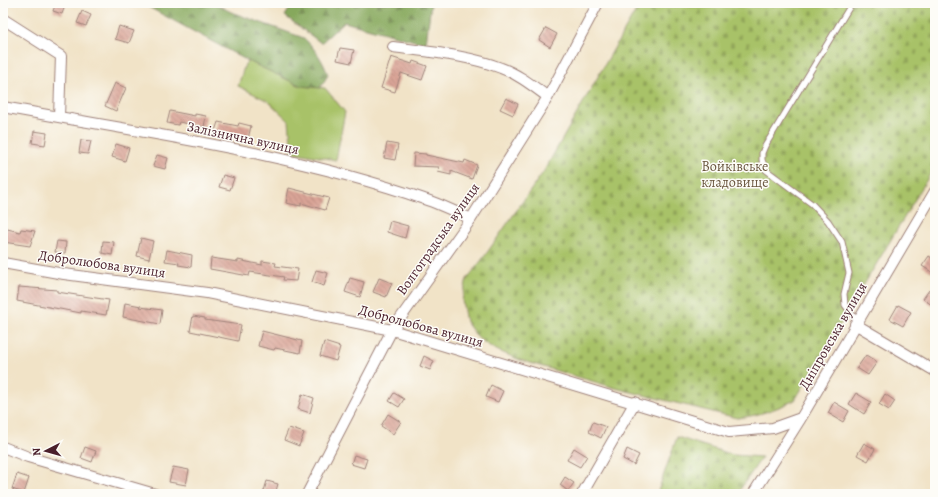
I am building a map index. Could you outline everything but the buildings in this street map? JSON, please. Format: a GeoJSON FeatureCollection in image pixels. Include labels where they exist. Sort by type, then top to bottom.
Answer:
{"type":"FeatureCollection","features":[{"type":"Feature","properties":{"kind":"street","name":"Волгоградська вулиця"},"geometry":{"type":"LineString","coordinates":[[307,494],[392,330],[471,219],[548,97],[598,3]]}},
{"type":"Feature","properties":{"kind":"street"},"geometry":{"type":"LineString","coordinates":[[3,19],[61,56],[59,117]]}},
{"type":"Feature","properties":{"kind":"street"},"geometry":{"type":"LineString","coordinates":[[393,47],[443,53],[502,68],[531,84],[548,97]]}},
{"type":"Feature","properties":{"kind":"street","name":"Залізнична вулиця"},"geometry":{"type":"LineString","coordinates":[[3,107],[262,154],[351,177],[426,199],[471,219]]}},
{"type":"Feature","properties":{"kind":"street","name":"Дніпровська вулиця"},"geometry":{"type":"LineString","coordinates":[[753,494],[935,191]]}},
{"type":"Feature","properties":{"kind":"street","name":"Добролюбова вулиця"},"geometry":{"type":"LineString","coordinates":[[3,263],[64,274],[207,293],[392,330],[635,402],[729,432],[773,428],[800,418]]}},
{"type":"Feature","properties":{"kind":"street"},"geometry":{"type":"LineString","coordinates":[[855,324],[935,371]]}},
{"type":"Feature","properties":{"kind":"street"},"geometry":{"type":"LineString","coordinates":[[582,494],[635,402]]}},
{"type":"Feature","properties":{"kind":"street"},"geometry":{"type":"LineString","coordinates":[[3,448],[28,457],[155,494]]}},
{"type":"Feature","properties":{"kind":"lane"},"geometry":{"type":"LineString","coordinates":[[852,3],[765,146],[762,153],[762,160],[766,170],[812,204],[828,221],[842,242],[849,273],[844,294],[845,305],[855,318],[855,324]]}},
{"type":"Feature","properties":{"kind":"green space"},"geometry":{"type":"Polygon","coordinates":[[[141,3],[214,3],[231,12],[304,38],[312,46],[324,64],[328,75],[320,88],[301,86],[248,61],[141,3]]]}},
{"type":"Feature","properties":{"kind":"green space"},"geometry":{"type":"Polygon","coordinates":[[[293,3],[431,3],[426,44],[344,22],[321,43],[285,16],[293,3]]]}},
{"type":"Feature","properties":{"kind":"green space","name":"Войківське кладовище"},"geometry":{"type":"Polygon","coordinates":[[[640,3],[935,3],[935,166],[795,400],[760,414],[737,418],[619,389],[520,360],[494,349],[478,338],[466,322],[462,300],[467,279],[544,171],[640,3]]]}},
{"type":"Feature","properties":{"kind":"green space"},"geometry":{"type":"Polygon","coordinates":[[[248,61],[301,86],[325,88],[345,112],[336,160],[292,152],[289,121],[268,101],[238,86],[245,64],[248,61]]]}},
{"type":"Feature","properties":{"kind":"green space"},"geometry":{"type":"Polygon","coordinates":[[[677,437],[733,455],[762,457],[737,494],[657,494],[677,437]]]}}]}
